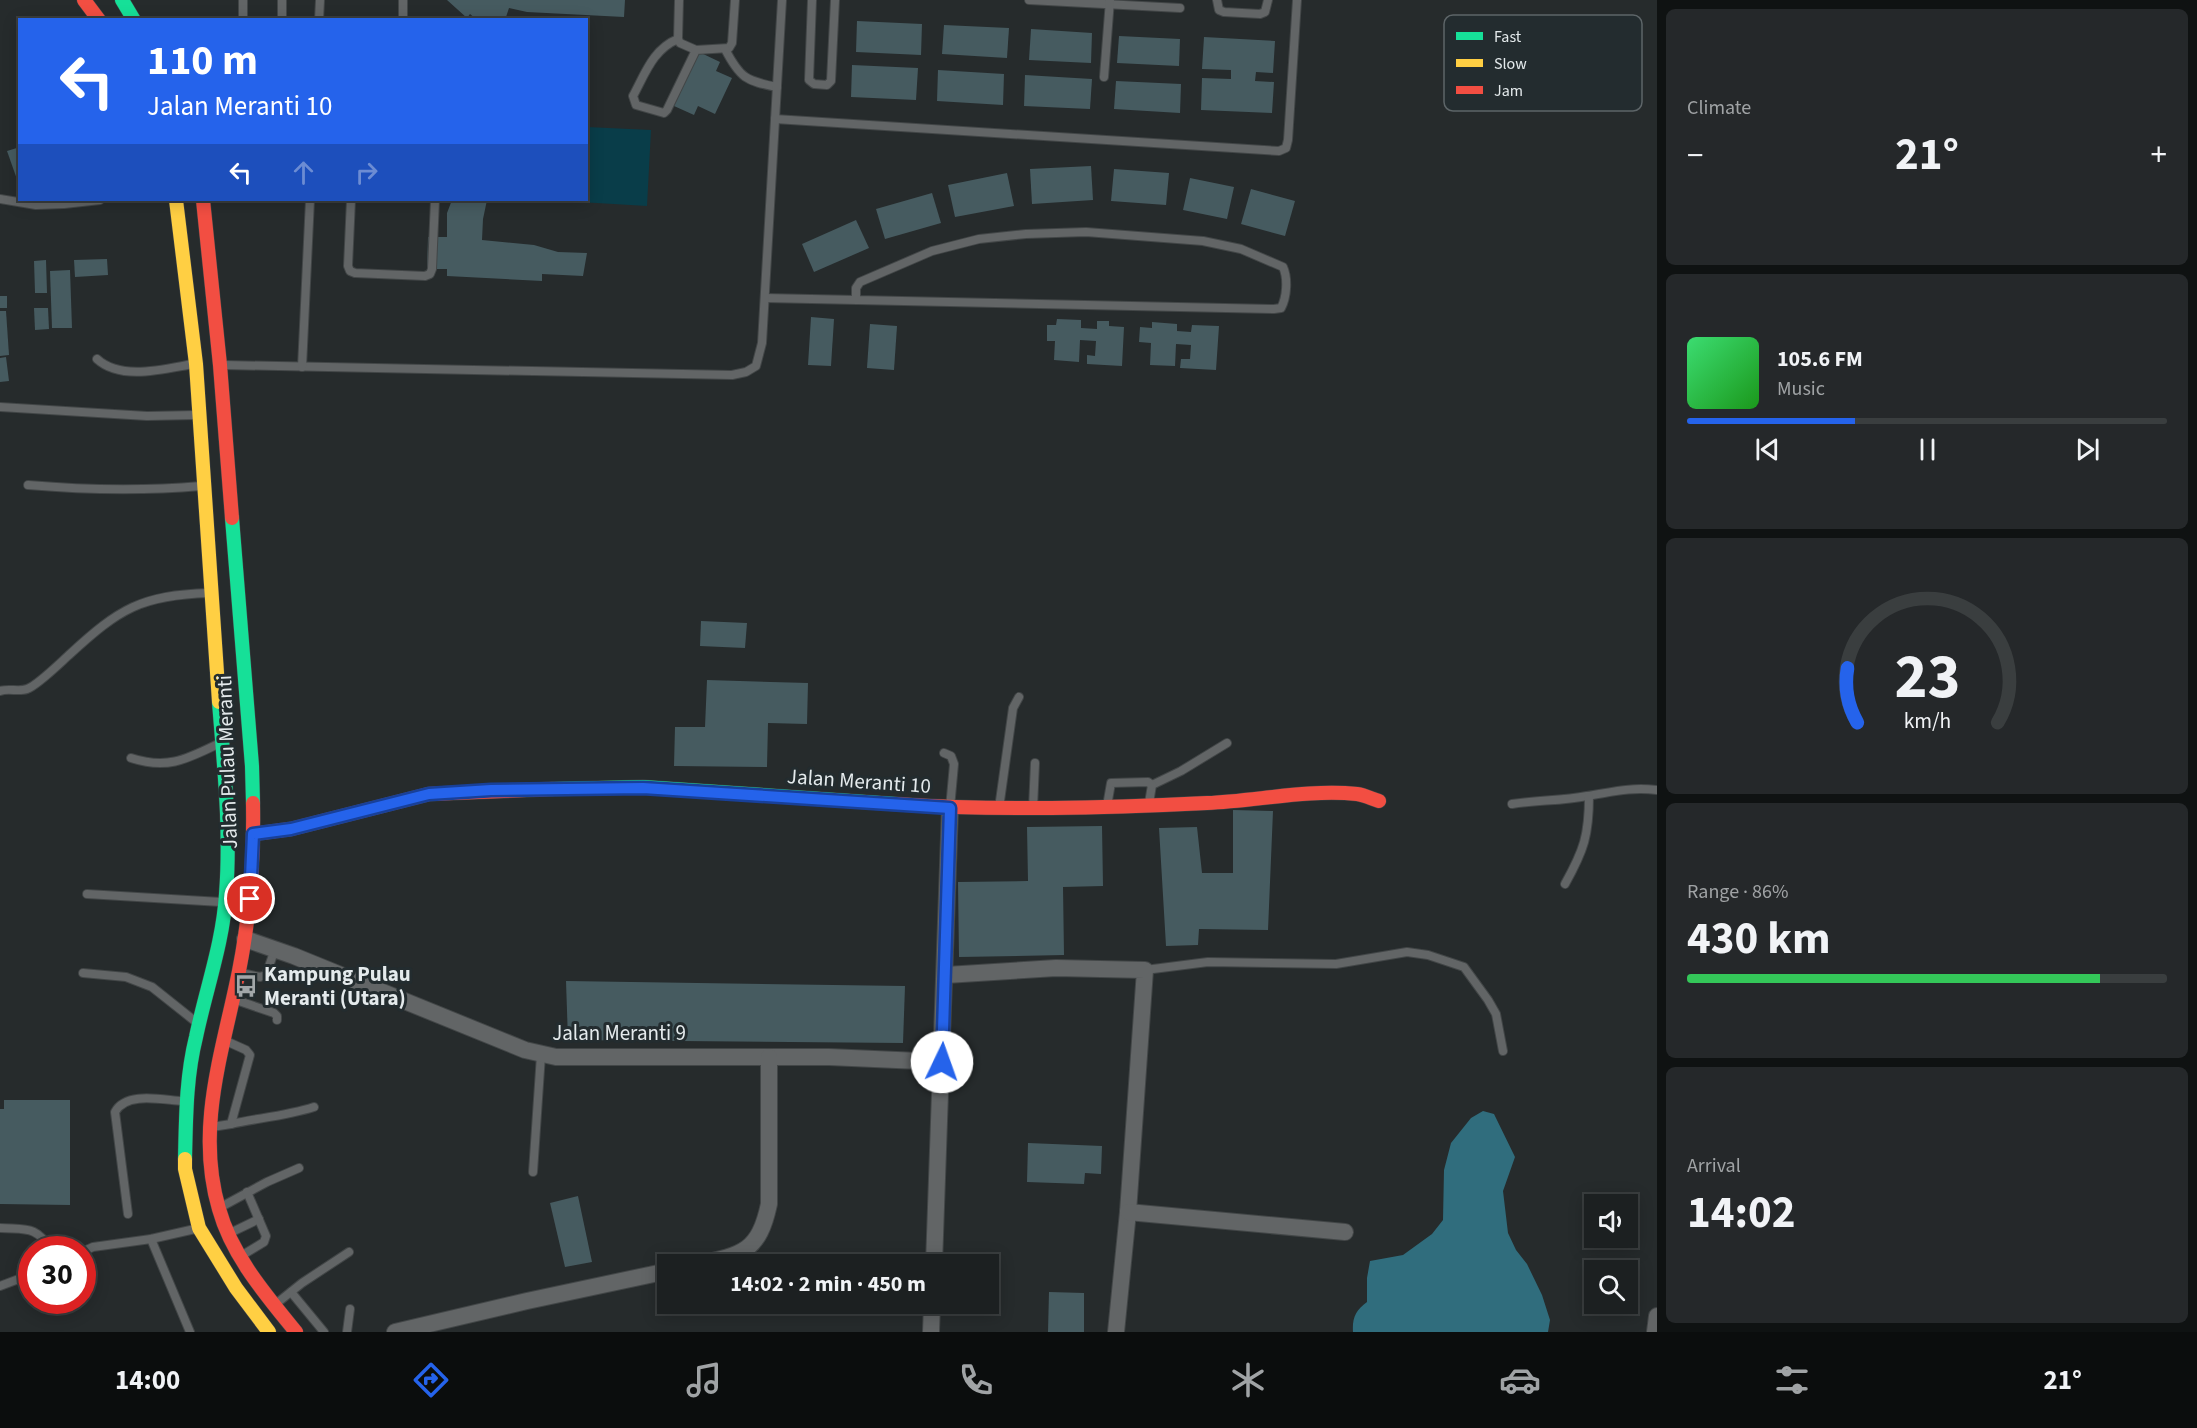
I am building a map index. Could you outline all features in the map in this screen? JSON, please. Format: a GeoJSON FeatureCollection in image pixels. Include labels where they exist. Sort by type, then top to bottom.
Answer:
{"type":"FeatureCollection","features":[{"type":"Feature","properties":{"kind":"main road"},"geometry":{"type":"LineString","coordinates":[[122,0],[133,18]]}},
{"type":"Feature","properties":{"kind":"main road","name":"Jalan Pulau Meranti"},"geometry":{"type":"LineString","coordinates":[[176,201],[196,364],[226,797],[225,902],[219,944],[199,1024],[186,1101],[186,1169],[199,1228],[236,1288],[269,1332]]}},
{"type":"Feature","properties":{"kind":"main road","name":"Jalan Pulau Meranti"},"geometry":{"type":"LineString","coordinates":[[203,201],[220,365],[253,797],[253,834],[245,939],[223,1040],[208,1128],[210,1167],[218,1209],[228,1234],[240,1257],[274,1306],[296,1332]]}},
{"type":"Feature","properties":{"kind":"main road","name":"Jalan Meranti 10"},"geometry":{"type":"LineString","coordinates":[[253,834],[291,829],[429,794],[555,788],[643,788],[950,808],[1107,808],[1228,802],[1315,794],[1359,794],[1379,801]]}},
{"type":"Feature","properties":{"kind":"main road"},"geometry":{"type":"LineString","coordinates":[[226,797],[253,797]]}},
{"type":"Feature","properties":{"kind":"street"},"geometry":{"type":"LineString","coordinates":[[934,1254],[946,975],[950,808]]}},
{"type":"Feature","properties":{"kind":"street","name":"Jalan Meranti 9"},"geometry":{"type":"LineString","coordinates":[[245,939],[541,1055],[556,1058],[829,1057],[942,1062]]}},
{"type":"Feature","properties":{"kind":"street"},"geometry":{"type":"LineString","coordinates":[[946,975],[1056,968],[1144,970],[1128,1212],[1116,1332]]}},
{"type":"Feature","properties":{"kind":"street"},"geometry":{"type":"LineString","coordinates":[[739,1254],[743,1253],[759,1234],[766,1219],[769,1203],[769,1057]]}},
{"type":"Feature","properties":{"kind":"street"},"geometry":{"type":"LineString","coordinates":[[1128,1212],[1345,1232]]}},
{"type":"Feature","properties":{"kind":"street"},"geometry":{"type":"LineString","coordinates":[[395,1332],[657,1273]]}},
{"type":"Feature","properties":{"kind":"street"},"geometry":{"type":"LineString","coordinates":[[931,1332],[932,1314]]}},
{"type":"Feature","properties":{"kind":"street"},"geometry":{"type":"LineString","coordinates":[[1655,1332],[1657,1316]]}},
{"type":"Feature","properties":{"kind":"lane"},"geometry":{"type":"LineString","coordinates":[[243,0],[243,18]]}},
{"type":"Feature","properties":{"kind":"lane"},"geometry":{"type":"LineString","coordinates":[[282,0],[282,18]]}},
{"type":"Feature","properties":{"kind":"lane"},"geometry":{"type":"LineString","coordinates":[[319,18],[320,0]]}},
{"type":"Feature","properties":{"kind":"lane"},"geometry":{"type":"LineString","coordinates":[[403,18],[404,0]]}},
{"type":"Feature","properties":{"kind":"lane"},"geometry":{"type":"LineString","coordinates":[[679,0],[678,39],[680,43],[696,50],[729,48],[732,43],[735,0]]}},
{"type":"Feature","properties":{"kind":"lane"},"geometry":{"type":"LineString","coordinates":[[220,365],[732,375],[746,372],[756,366],[762,343],[782,0]]}},
{"type":"Feature","properties":{"kind":"lane"},"geometry":{"type":"LineString","coordinates":[[812,0],[809,80],[810,83],[827,85],[831,81],[836,0]]}},
{"type":"Feature","properties":{"kind":"lane"},"geometry":{"type":"LineString","coordinates":[[1029,0],[1110,2],[1180,8]]}},
{"type":"Feature","properties":{"kind":"lane"},"geometry":{"type":"LineString","coordinates":[[1217,0],[1219,10],[1224,12],[1260,14],[1265,12],[1268,0]]}},
{"type":"Feature","properties":{"kind":"lane"},"geometry":{"type":"LineString","coordinates":[[776,119],[1279,152],[1286,148],[1288,140],[1297,0]]}},
{"type":"Feature","properties":{"kind":"lane"},"geometry":{"type":"LineString","coordinates":[[1104,77],[1110,2]]}},
{"type":"Feature","properties":{"kind":"lane"},"geometry":{"type":"LineString","coordinates":[[678,39],[661,47],[633,96],[636,105],[664,113],[668,110],[696,50]]}},
{"type":"Feature","properties":{"kind":"lane"},"geometry":{"type":"LineString","coordinates":[[725,50],[733,66],[744,78],[777,87]]}},
{"type":"Feature","properties":{"kind":"lane"},"geometry":{"type":"LineString","coordinates":[[0,199],[36,205],[91,201]]}},
{"type":"Feature","properties":{"kind":"lane"},"geometry":{"type":"LineString","coordinates":[[302,367],[310,201]]}},
{"type":"Feature","properties":{"kind":"lane"},"geometry":{"type":"LineString","coordinates":[[351,201],[348,266],[350,271],[425,276],[432,270],[435,201]]}},
{"type":"Feature","properties":{"kind":"lane"},"geometry":{"type":"LineString","coordinates":[[765,298],[856,300],[1274,309],[1281,308],[1284,302],[1286,274],[1283,267],[1241,249],[1203,241],[1086,232],[1026,234],[979,239],[932,251],[860,282],[856,288],[856,300]]}},
{"type":"Feature","properties":{"kind":"lane"},"geometry":{"type":"LineString","coordinates":[[97,359],[105,366],[122,370],[154,371],[196,364]]}},
{"type":"Feature","properties":{"kind":"lane"},"geometry":{"type":"LineString","coordinates":[[0,407],[147,416],[200,415]]}},
{"type":"Feature","properties":{"kind":"lane"},"geometry":{"type":"LineString","coordinates":[[28,485],[74,489],[149,490],[205,486]]}},
{"type":"Feature","properties":{"kind":"lane"},"geometry":{"type":"LineString","coordinates":[[0,691],[27,689],[58,666],[104,625],[125,610],[142,602],[165,596],[212,593]]}},
{"type":"Feature","properties":{"kind":"lane"},"geometry":{"type":"LineString","coordinates":[[999,808],[1013,708],[1019,697]]}},
{"type":"Feature","properties":{"kind":"lane"},"geometry":{"type":"LineString","coordinates":[[131,758],[148,764],[181,761],[223,742]]}},
{"type":"Feature","properties":{"kind":"lane"},"geometry":{"type":"LineString","coordinates":[[1152,785],[1181,771],[1227,743]]}},
{"type":"Feature","properties":{"kind":"lane"},"geometry":{"type":"LineString","coordinates":[[944,753],[951,756],[954,764],[950,808]]}},
{"type":"Feature","properties":{"kind":"lane"},"geometry":{"type":"LineString","coordinates":[[1033,808],[1035,763]]}},
{"type":"Feature","properties":{"kind":"lane"},"geometry":{"type":"LineString","coordinates":[[1107,808],[1111,783],[1148,782],[1152,785]]}},
{"type":"Feature","properties":{"kind":"lane"},"geometry":{"type":"LineString","coordinates":[[1148,806],[1152,785]]}},
{"type":"Feature","properties":{"kind":"lane"},"geometry":{"type":"LineString","coordinates":[[1512,804],[1589,796],[1614,790],[1657,790]]}},
{"type":"Feature","properties":{"kind":"lane"},"geometry":{"type":"LineString","coordinates":[[1565,884],[1583,847],[1589,825],[1589,796]]}},
{"type":"Feature","properties":{"kind":"lane"},"geometry":{"type":"LineString","coordinates":[[87,894],[225,902]]}},
{"type":"Feature","properties":{"kind":"lane"},"geometry":{"type":"LineString","coordinates":[[238,973],[260,977],[266,975],[275,949]]}},
{"type":"Feature","properties":{"kind":"lane"},"geometry":{"type":"LineString","coordinates":[[1144,970],[1208,962],[1336,964],[1407,952],[1428,955],[1464,967],[1496,1014],[1503,1051]]}},
{"type":"Feature","properties":{"kind":"lane"},"geometry":{"type":"LineString","coordinates":[[83,973],[126,977],[152,987],[199,1024]]}},
{"type":"Feature","properties":{"kind":"lane"},"geometry":{"type":"LineString","coordinates":[[233,999],[274,1013],[277,1020]]}},
{"type":"Feature","properties":{"kind":"lane"},"geometry":{"type":"LineString","coordinates":[[223,1040],[246,1050],[250,1055],[231,1124]]}},
{"type":"Feature","properties":{"kind":"lane"},"geometry":{"type":"LineString","coordinates":[[533,1172],[541,1055]]}},
{"type":"Feature","properties":{"kind":"lane"},"geometry":{"type":"LineString","coordinates":[[128,1214],[114,1112],[125,1102],[136,1099],[186,1101]]}},
{"type":"Feature","properties":{"kind":"lane"},"geometry":{"type":"LineString","coordinates":[[208,1128],[262,1117],[292,1114],[314,1107]]}},
{"type":"Feature","properties":{"kind":"lane"},"geometry":{"type":"LineString","coordinates":[[218,1209],[247,1192],[299,1168]]}},
{"type":"Feature","properties":{"kind":"lane"},"geometry":{"type":"LineString","coordinates":[[240,1257],[264,1242],[266,1236],[247,1192]]}},
{"type":"Feature","properties":{"kind":"lane"},"geometry":{"type":"LineString","coordinates":[[228,1234],[259,1219]]}},
{"type":"Feature","properties":{"kind":"lane"},"geometry":{"type":"LineString","coordinates":[[0,1228],[32,1230],[43,1236]]}},
{"type":"Feature","properties":{"kind":"lane"},"geometry":{"type":"LineString","coordinates":[[96,1247],[151,1239],[199,1228]]}},
{"type":"Feature","properties":{"kind":"lane"},"geometry":{"type":"LineString","coordinates":[[151,1239],[190,1332]]}},
{"type":"Feature","properties":{"kind":"lane"},"geometry":{"type":"LineString","coordinates":[[274,1306],[349,1252]]}},
{"type":"Feature","properties":{"kind":"lane"},"geometry":{"type":"LineString","coordinates":[[0,1286],[18,1279]]}},
{"type":"Feature","properties":{"kind":"lane"},"geometry":{"type":"LineString","coordinates":[[291,1292],[324,1332]]}},
{"type":"Feature","properties":{"kind":"lane"},"geometry":{"type":"LineString","coordinates":[[346,1332],[350,1309]]}},
{"type":"Feature","properties":{"kind":"shaded area"},"geometry":{"type":"Polygon","coordinates":[[[588,127],[651,130],[647,206],[563,201],[588,201],[588,127]]]}},
{"type":"Feature","properties":{"kind":"shaded area"},"geometry":{"type":"Polygon","coordinates":[[[1483,1111],[1494,1114],[1515,1157],[1503,1191],[1508,1233],[1542,1295],[1550,1320],[1548,1332],[1353,1332],[1356,1315],[1367,1302],[1370,1261],[1403,1255],[1432,1234],[1443,1220],[1444,1170],[1451,1143],[1471,1118],[1483,1111]]]}},
{"type":"Feature","properties":{"kind":"building"},"geometry":{"type":"Polygon","coordinates":[[[447,0],[625,0],[624,17],[527,12],[509,8],[506,18],[475,18],[470,14],[467,18],[447,0]]]}},
{"type":"Feature","properties":{"kind":"building"},"geometry":{"type":"Polygon","coordinates":[[[857,21],[922,24],[921,55],[856,52],[857,21]]]}},
{"type":"Feature","properties":{"kind":"building"},"geometry":{"type":"Polygon","coordinates":[[[944,25],[1009,28],[1007,58],[942,54],[944,25]]]}},
{"type":"Feature","properties":{"kind":"building"},"geometry":{"type":"Polygon","coordinates":[[[1031,29],[1092,33],[1091,63],[1029,60],[1031,29]]]}},
{"type":"Feature","properties":{"kind":"building"},"geometry":{"type":"Polygon","coordinates":[[[1119,36],[1180,39],[1179,66],[1117,63],[1119,36]]]}},
{"type":"Feature","properties":{"kind":"building"},"geometry":{"type":"Polygon","coordinates":[[[1204,37],[1275,41],[1273,73],[1256,72],[1255,81],[1274,82],[1272,113],[1201,110],[1202,78],[1231,79],[1231,70],[1202,69],[1204,37]]]}},
{"type":"Feature","properties":{"kind":"building"},"geometry":{"type":"Polygon","coordinates":[[[699,52],[720,62],[716,71],[732,78],[715,114],[698,106],[694,115],[674,106],[699,52]]]}},
{"type":"Feature","properties":{"kind":"building"},"geometry":{"type":"Polygon","coordinates":[[[852,65],[918,68],[916,100],[851,97],[852,65]]]}},
{"type":"Feature","properties":{"kind":"building"},"geometry":{"type":"Polygon","coordinates":[[[938,70],[1004,74],[1003,105],[937,101],[938,70]]]}},
{"type":"Feature","properties":{"kind":"building"},"geometry":{"type":"Polygon","coordinates":[[[1025,75],[1092,79],[1090,109],[1024,106],[1025,75]]]}},
{"type":"Feature","properties":{"kind":"building"},"geometry":{"type":"Polygon","coordinates":[[[1116,81],[1181,84],[1180,113],[1114,109],[1116,81]]]}},
{"type":"Feature","properties":{"kind":"building"},"geometry":{"type":"Polygon","coordinates":[[[18,148],[18,182],[7,151],[18,148]]]}},
{"type":"Feature","properties":{"kind":"building"},"geometry":{"type":"Polygon","coordinates":[[[1091,166],[1093,200],[1032,204],[1030,169],[1091,166]]]}},
{"type":"Feature","properties":{"kind":"building"},"geometry":{"type":"Polygon","coordinates":[[[1114,169],[1169,173],[1166,205],[1111,201],[1114,169]]]}},
{"type":"Feature","properties":{"kind":"building"},"geometry":{"type":"Polygon","coordinates":[[[1007,173],[1014,206],[955,217],[948,185],[1007,173]]]}},
{"type":"Feature","properties":{"kind":"building"},"geometry":{"type":"Polygon","coordinates":[[[1190,178],[1234,187],[1227,219],[1183,210],[1190,178]]]}},
{"type":"Feature","properties":{"kind":"building"},"geometry":{"type":"Polygon","coordinates":[[[1251,189],[1295,201],[1285,236],[1241,224],[1251,189]]]}},
{"type":"Feature","properties":{"kind":"building"},"geometry":{"type":"Polygon","coordinates":[[[932,193],[941,223],[885,239],[876,209],[932,193]]]}},
{"type":"Feature","properties":{"kind":"building"},"geometry":{"type":"Polygon","coordinates":[[[452,201],[487,201],[482,240],[534,245],[558,252],[587,253],[583,276],[542,274],[542,281],[447,276],[447,269],[427,269],[428,237],[447,237],[447,213],[452,201]]]}},
{"type":"Feature","properties":{"kind":"building"},"geometry":{"type":"Polygon","coordinates":[[[856,220],[869,248],[814,272],[802,244],[856,220]]]}},
{"type":"Feature","properties":{"kind":"building"},"geometry":{"type":"Polygon","coordinates":[[[107,259],[108,275],[75,277],[74,260],[107,259]]]}},
{"type":"Feature","properties":{"kind":"building"},"geometry":{"type":"Polygon","coordinates":[[[46,260],[47,293],[35,293],[34,261],[46,260]]]}},
{"type":"Feature","properties":{"kind":"building"},"geometry":{"type":"Polygon","coordinates":[[[70,270],[72,328],[52,328],[50,271],[70,270]]]}},
{"type":"Feature","properties":{"kind":"building"},"geometry":{"type":"Polygon","coordinates":[[[0,296],[7,296],[7,308],[0,308],[0,296]]]}},
{"type":"Feature","properties":{"kind":"building"},"geometry":{"type":"Polygon","coordinates":[[[34,308],[48,308],[49,329],[35,330],[34,308]]]}},
{"type":"Feature","properties":{"kind":"building"},"geometry":{"type":"Polygon","coordinates":[[[0,311],[6,311],[9,355],[0,356],[0,311]]]}},
{"type":"Feature","properties":{"kind":"building"},"geometry":{"type":"Polygon","coordinates":[[[811,317],[834,319],[831,366],[808,365],[811,317]]]}},
{"type":"Feature","properties":{"kind":"building"},"geometry":{"type":"Polygon","coordinates":[[[1057,319],[1081,320],[1081,328],[1097,329],[1097,321],[1109,321],[1109,326],[1124,327],[1122,366],[1087,364],[1087,355],[1095,356],[1096,341],[1080,340],[1079,362],[1054,360],[1055,341],[1047,341],[1047,325],[1056,325],[1057,319]]]}},
{"type":"Feature","properties":{"kind":"building"},"geometry":{"type":"Polygon","coordinates":[[[1152,322],[1177,324],[1177,331],[1191,332],[1192,325],[1219,326],[1216,370],[1180,368],[1181,359],[1190,359],[1191,345],[1176,344],[1175,366],[1150,365],[1151,343],[1139,342],[1140,327],[1152,328],[1152,322]]]}},
{"type":"Feature","properties":{"kind":"building"},"geometry":{"type":"Polygon","coordinates":[[[870,324],[897,326],[894,370],[867,368],[870,324]]]}},
{"type":"Feature","properties":{"kind":"building"},"geometry":{"type":"Polygon","coordinates":[[[6,357],[9,381],[0,382],[0,358],[6,357]]]}},
{"type":"Feature","properties":{"kind":"building"},"geometry":{"type":"Polygon","coordinates":[[[701,621],[747,623],[745,648],[700,646],[701,621]]]}},
{"type":"Feature","properties":{"kind":"building"},"geometry":{"type":"Polygon","coordinates":[[[707,680],[808,683],[807,724],[768,723],[767,767],[674,766],[675,727],[705,727],[707,680]]]}},
{"type":"Feature","properties":{"kind":"building"},"geometry":{"type":"Polygon","coordinates":[[[1233,810],[1273,811],[1268,930],[1199,929],[1198,945],[1166,946],[1159,828],[1197,827],[1202,873],[1233,873],[1233,810]]]}},
{"type":"Feature","properties":{"kind":"building"},"geometry":{"type":"Polygon","coordinates":[[[1102,826],[1103,886],[1063,887],[1064,955],[959,957],[958,882],[1028,881],[1027,827],[1102,826]]]}},
{"type":"Feature","properties":{"kind":"building"},"geometry":{"type":"Polygon","coordinates":[[[566,981],[905,986],[903,1043],[568,1040],[566,981]]]}},
{"type":"Feature","properties":{"kind":"building"},"geometry":{"type":"Polygon","coordinates":[[[4,1100],[70,1100],[70,1205],[0,1204],[0,1109],[4,1109],[4,1100]]]}},
{"type":"Feature","properties":{"kind":"building"},"geometry":{"type":"Polygon","coordinates":[[[1028,1143],[1102,1146],[1101,1174],[1085,1173],[1084,1184],[1027,1182],[1028,1143]]]}},
{"type":"Feature","properties":{"kind":"building"},"geometry":{"type":"Polygon","coordinates":[[[578,1196],[592,1262],[565,1267],[550,1203],[578,1196]]]}},
{"type":"Feature","properties":{"kind":"building"},"geometry":{"type":"Polygon","coordinates":[[[1049,1292],[1084,1293],[1084,1332],[1048,1332],[1049,1292]]]}},
{"type":"Feature","properties":{"kind":"traffic: fast"},"geometry":{"type":"LineString","coordinates":[[122,0],[133,18]]}},
{"type":"Feature","properties":{"kind":"traffic: fast"},"geometry":{"type":"LineString","coordinates":[[232,518],[253,803]]}},
{"type":"Feature","properties":{"kind":"traffic: fast"},"geometry":{"type":"LineString","coordinates":[[185,1159],[190,1067],[218,948],[226,894],[227,822],[219,702]]}},
{"type":"Feature","properties":{"kind":"traffic: fast"},"geometry":{"type":"LineString","coordinates":[[552,789],[643,787],[896,804]]}},
{"type":"Feature","properties":{"kind":"traffic: slow"},"geometry":{"type":"LineString","coordinates":[[176,201],[196,364],[219,702]]}},
{"type":"Feature","properties":{"kind":"traffic: slow"},"geometry":{"type":"LineString","coordinates":[[185,1159],[185,1169],[199,1228],[236,1288],[269,1332]]}},
{"type":"Feature","properties":{"kind":"traffic: jam"},"geometry":{"type":"LineString","coordinates":[[84,0],[98,18]]}},
{"type":"Feature","properties":{"kind":"traffic: jam"},"geometry":{"type":"LineString","coordinates":[[203,201],[220,365],[232,518]]}},
{"type":"Feature","properties":{"kind":"traffic: jam"},"geometry":{"type":"LineString","coordinates":[[253,834],[291,829],[429,794],[552,789]]}},
{"type":"Feature","properties":{"kind":"traffic: jam"},"geometry":{"type":"LineString","coordinates":[[896,804],[973,808],[1090,807],[1226,802],[1320,793],[1360,795],[1379,801]]}},
{"type":"Feature","properties":{"kind":"traffic: jam"},"geometry":{"type":"LineString","coordinates":[[253,803],[249,909],[239,971],[214,1090],[210,1149],[212,1179],[219,1209],[232,1243],[251,1274],[296,1332]]}},
{"type":"Feature","properties":{"kind":"place","name":"Kampung Pulau Meranti (Utara)"},"geometry":{"type":"Point","coordinates":[246,986]}},
{"type":"Feature","properties":{"kind":"route"},"geometry":{"type":"LineString","coordinates":[[250,899],[253,834],[291,829],[429,794],[491,790],[643,788],[950,808],[942,1062]]}}]}
